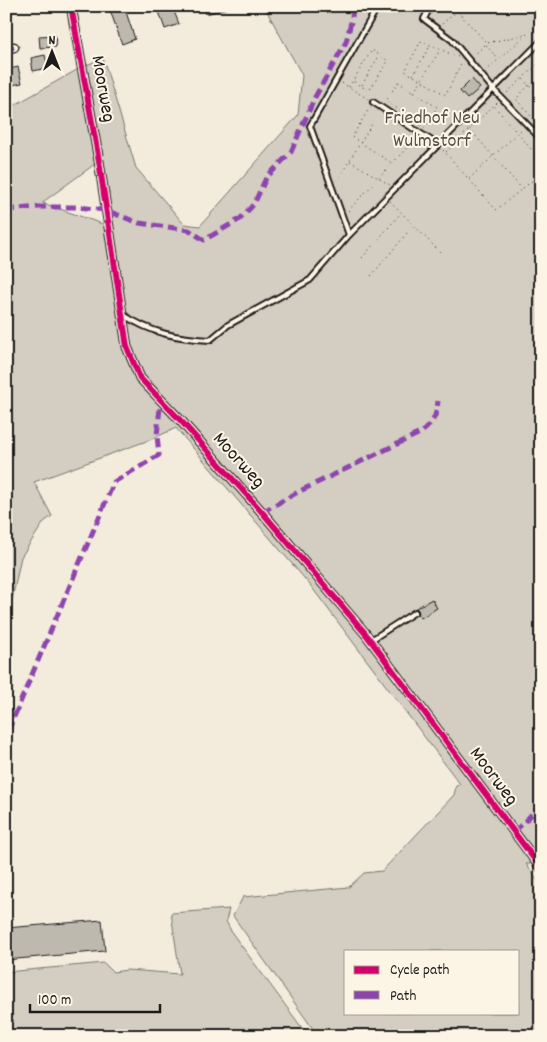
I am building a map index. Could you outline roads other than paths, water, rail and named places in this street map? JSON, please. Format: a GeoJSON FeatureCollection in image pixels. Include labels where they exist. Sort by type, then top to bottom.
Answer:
{"type":"FeatureCollection","features":[{"type":"Feature","properties":{"kind":"street","name":"Moorweg"},"geometry":{"type":"LineString","coordinates":[[71,6],[99,161],[126,347],[140,378],[182,422],[268,519],[371,640],[541,868]]}},
{"type":"Feature","properties":{"kind":"lane"},"geometry":{"type":"LineString","coordinates":[[349,235],[310,126],[378,6]]}},
{"type":"Feature","properties":{"kind":"lane"},"geometry":{"type":"LineString","coordinates":[[428,6],[429,9],[424,19],[452,40],[493,89],[541,139]]}},
{"type":"Feature","properties":{"kind":"lane"},"geometry":{"type":"LineString","coordinates":[[120,312],[139,325],[158,333],[210,340],[228,325],[310,280],[349,235],[541,41]]}},
{"type":"Feature","properties":{"kind":"lane"},"geometry":{"type":"LineString","coordinates":[[373,102],[438,145]]}},
{"type":"Feature","properties":{"kind":"lane"},"geometry":{"type":"LineString","coordinates":[[371,640],[415,612]]}},
{"type":"Feature","properties":{"kind":"park label","name":"Friedhof Neu Wulmstorf"},"geometry":{"type":"Point","coordinates":[432,130]}}]}
